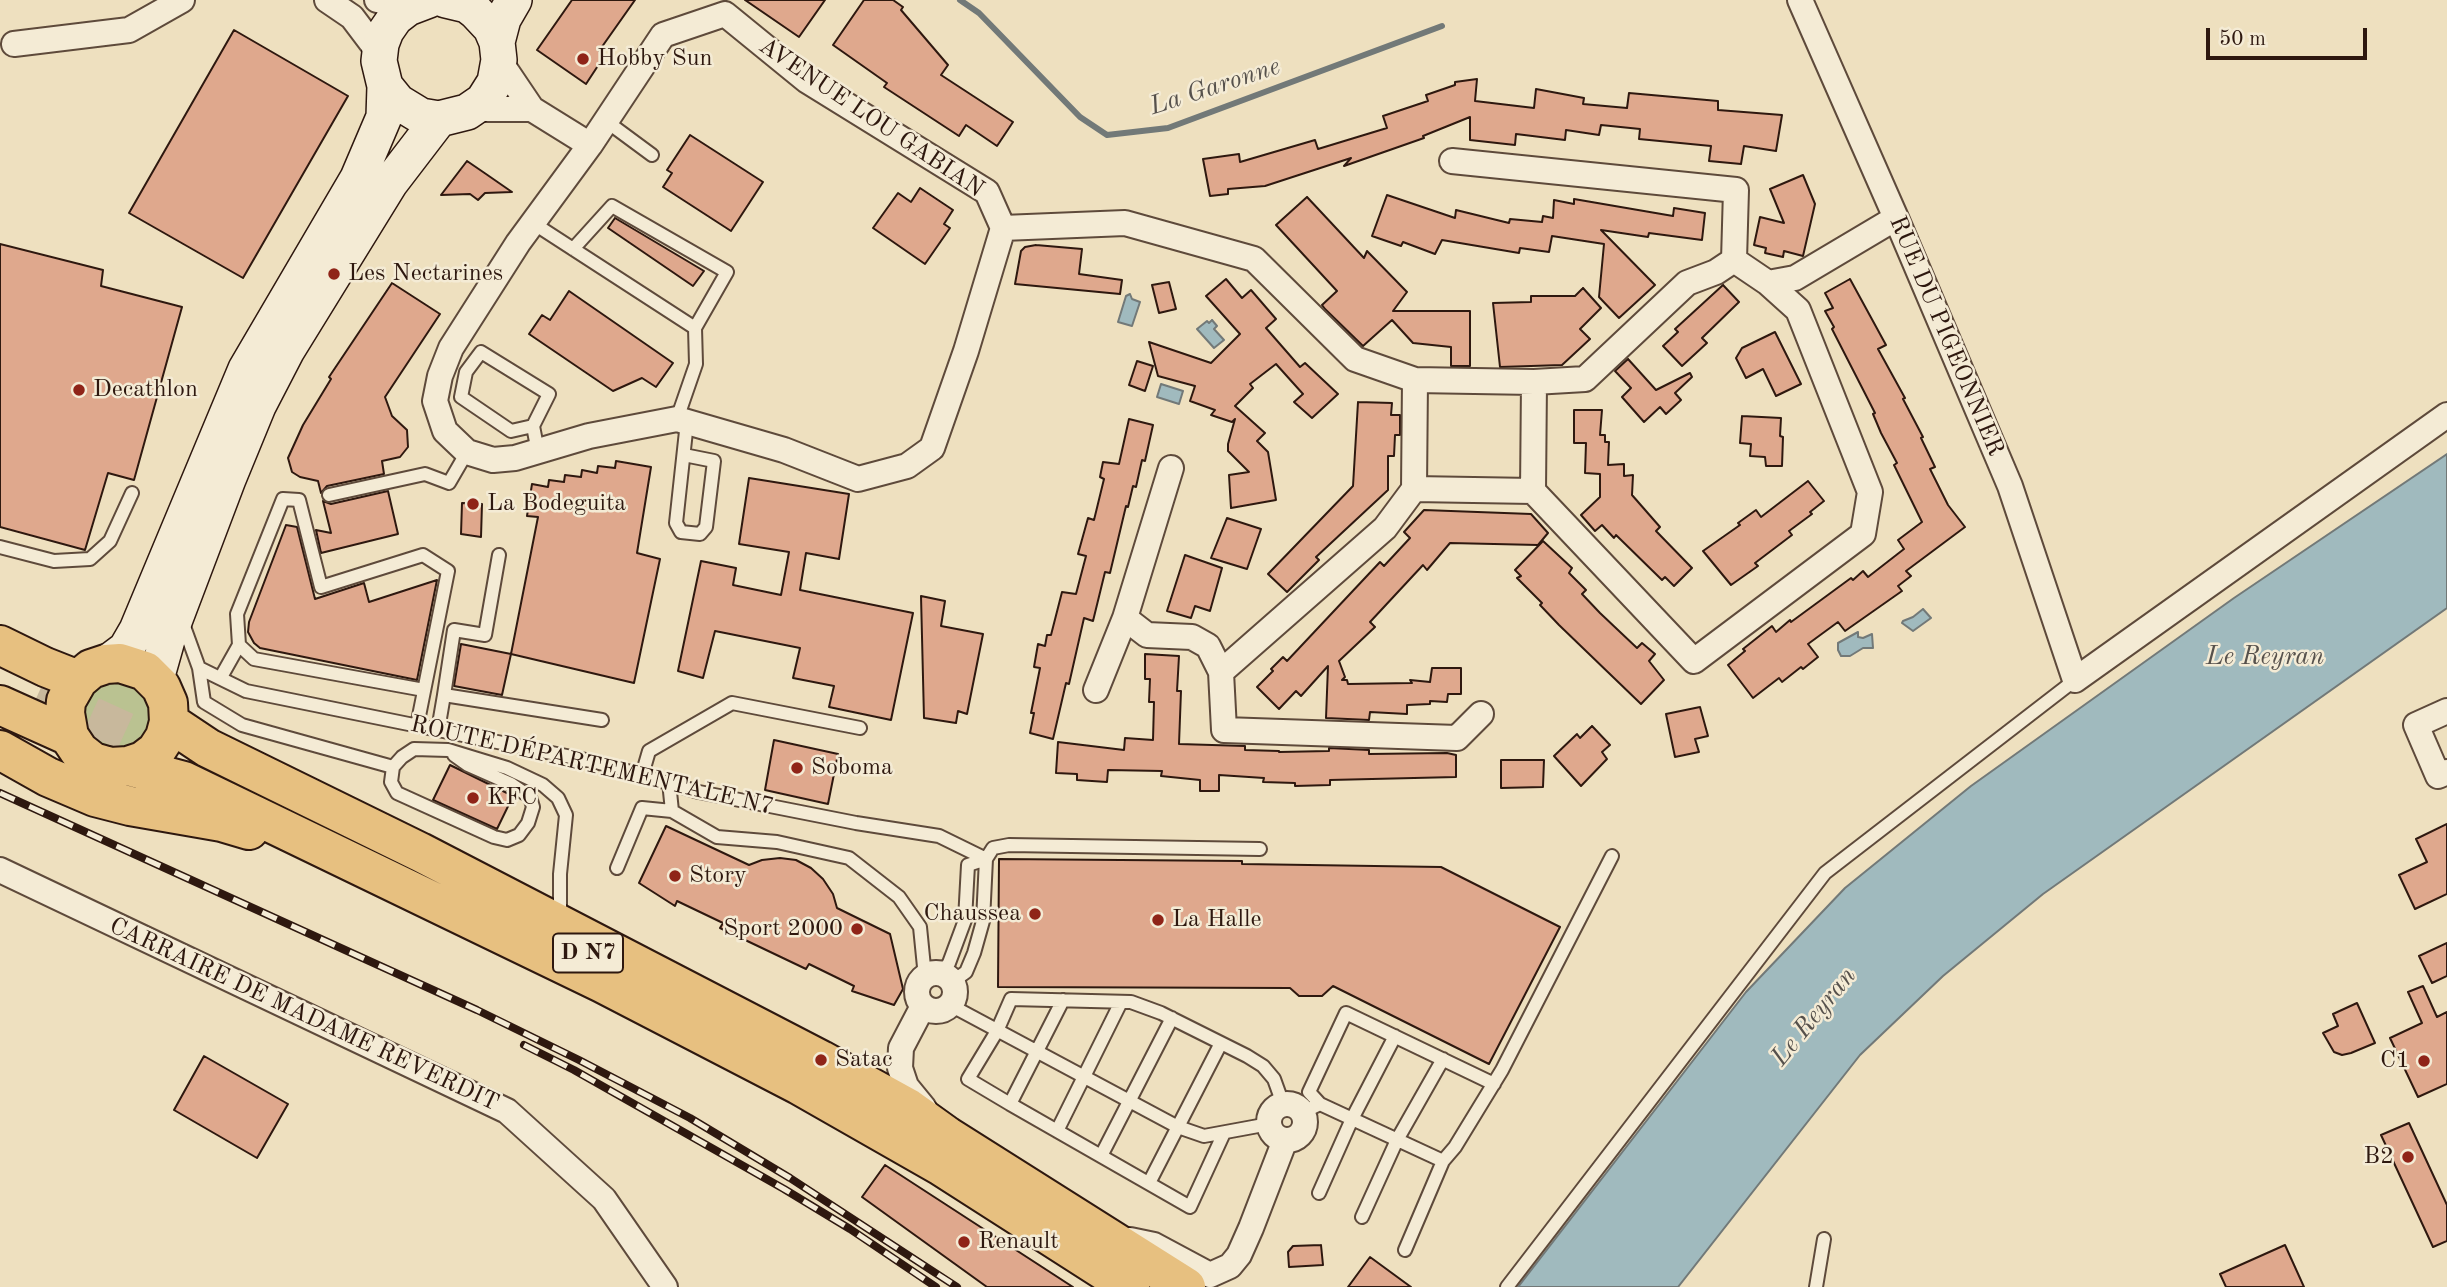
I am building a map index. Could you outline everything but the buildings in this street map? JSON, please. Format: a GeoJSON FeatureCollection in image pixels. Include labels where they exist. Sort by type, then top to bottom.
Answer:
{"type":"FeatureCollection","features":[{"type":"Feature","properties":{"kind":"main road"},"geometry":{"type":"LineString","coordinates":[[446,0],[467,5],[476,12],[491,28],[498,51]]}},
{"type":"Feature","properties":{"kind":"main road"},"geometry":{"type":"LineString","coordinates":[[383,70],[398,102],[409,111],[439,119],[454,117],[471,109],[483,101],[491,90],[503,19],[514,0]]}},
{"type":"Feature","properties":{"kind":"main road"},"geometry":{"type":"LineString","coordinates":[[0,645],[45,667],[92,672],[120,663],[133,665],[156,679],[166,695],[169,722],[165,737],[156,751],[143,761],[128,766],[110,767],[93,762],[79,751],[69,736],[66,701],[92,672],[126,649],[137,629],[246,369],[358,178],[384,117],[386,31],[405,3]]}},
{"type":"Feature","properties":{"kind":"main road"},"geometry":{"type":"LineString","coordinates":[[156,679],[180,607],[258,406],[287,350],[390,183],[439,119]]}},
{"type":"Feature","properties":{"kind":"main road"},"geometry":{"type":"LineString","coordinates":[[0,674],[39,692]]}},
{"type":"Feature","properties":{"kind":"main road"},"geometry":{"type":"LineString","coordinates":[[0,705],[69,736]]}},
{"type":"Feature","properties":{"kind":"main road"},"geometry":{"type":"LineString","coordinates":[[169,722],[208,748],[420,852],[821,1060],[908,1108],[947,1136]]}},
{"type":"Feature","properties":{"kind":"main road","name":"D N7"},"geometry":{"type":"LineString","coordinates":[[0,750],[48,777],[95,797],[255,831],[298,847],[368,880],[426,900]]}},
{"type":"Feature","properties":{"kind":"main road","name":"D N7"},"geometry":{"type":"LineString","coordinates":[[128,766],[184,781],[602,983],[799,1085],[941,1166],[1130,1287]]}},
{"type":"Feature","properties":{"kind":"main road","name":"D N7"},"geometry":{"type":"LineString","coordinates":[[226,777],[581,950],[816,1069],[903,1117],[947,1136],[1186,1287]]}},
{"type":"Feature","properties":{"kind":"street"},"geometry":{"type":"LineString","coordinates":[[5,50],[129,30],[182,0]]}},
{"type":"Feature","properties":{"kind":"street"},"geometry":{"type":"LineString","coordinates":[[327,0],[352,17],[383,70]]}},
{"type":"Feature","properties":{"kind":"street","name":"RUE DU PIGEONNIER"},"geometry":{"type":"LineString","coordinates":[[1800,0],[2010,486],[2075,680]]}},
{"type":"Feature","properties":{"kind":"street","name":"AVENUE LOU GABIAN"},"geometry":{"type":"LineString","coordinates":[[467,452],[445,431],[435,401],[440,376],[451,348],[533,223],[590,145],[663,35],[725,14],[806,80],[987,192],[1003,228]]}},
{"type":"Feature","properties":{"kind":"street"},"geometry":{"type":"LineString","coordinates":[[498,51],[532,109],[590,145]]}},
{"type":"Feature","properties":{"kind":"street"},"geometry":{"type":"LineString","coordinates":[[471,109],[532,109]]}},
{"type":"Feature","properties":{"kind":"street"},"geometry":{"type":"LineString","coordinates":[[1452,160],[1736,190],[1734,260]]}},
{"type":"Feature","properties":{"kind":"street"},"geometry":{"type":"LineString","coordinates":[[1768,283],[1795,278],[1896,218]]}},
{"type":"Feature","properties":{"kind":"street"},"geometry":{"type":"LineString","coordinates":[[467,452],[493,460],[514,458],[589,436],[643,424],[682,420],[784,450],[858,479],[907,466],[932,448],[966,351],[1003,228],[1125,223],[1254,259],[1355,359],[1415,380],[1534,382],[1585,379],[1686,283],[1716,272],[1734,260]]}},
{"type":"Feature","properties":{"kind":"street"},"geometry":{"type":"LineString","coordinates":[[1534,382],[1532,491],[1693,661],[1863,534],[1870,492],[1798,310],[1768,283],[1734,260]]}},
{"type":"Feature","properties":{"kind":"street"},"geometry":{"type":"LineString","coordinates":[[1221,672],[1385,528],[1414,489],[1415,380]]}},
{"type":"Feature","properties":{"kind":"street"},"geometry":{"type":"LineString","coordinates":[[2075,680],[2447,415]]}},
{"type":"Feature","properties":{"kind":"street"},"geometry":{"type":"LineString","coordinates":[[1096,690],[1125,618],[1171,468]]}},
{"type":"Feature","properties":{"kind":"street"},"geometry":{"type":"LineString","coordinates":[[1414,489],[1532,491]]}},
{"type":"Feature","properties":{"kind":"street"},"geometry":{"type":"LineString","coordinates":[[1125,618],[1147,635],[1192,637],[1208,646],[1221,672],[1224,730],[1457,737],[1481,714]]}},
{"type":"Feature","properties":{"kind":"street"},"geometry":{"type":"LineString","coordinates":[[2447,711],[2416,725],[2438,776],[2447,772]]}},
{"type":"Feature","properties":{"kind":"street","name":"CARRAIRE DE MADAME REVERDIT"},"geometry":{"type":"LineString","coordinates":[[0,870],[507,1111],[604,1199],[665,1287]]}},
{"type":"Feature","properties":{"kind":"street"},"geometry":{"type":"LineString","coordinates":[[942,985],[918,988],[919,1001],[923,1006],[901,1048],[901,1077],[947,1136]]}},
{"type":"Feature","properties":{"kind":"street"},"geometry":{"type":"LineString","coordinates":[[1107,1235],[1154,1245],[1210,1275],[1230,1266],[1251,1228],[1292,1117]]}},
{"type":"Feature","properties":{"kind":"lane"},"geometry":{"type":"LineString","coordinates":[[606,121],[652,155]]}},
{"type":"Feature","properties":{"kind":"lane"},"geometry":{"type":"LineString","coordinates":[[573,248],[612,206],[727,272],[695,328],[696,364],[682,420],[684,455],[676,523],[681,532],[700,534],[706,527],[714,461],[684,455]]}},
{"type":"Feature","properties":{"kind":"lane"},"geometry":{"type":"LineString","coordinates":[[533,223],[695,328]]}},
{"type":"Feature","properties":{"kind":"lane"},"geometry":{"type":"LineString","coordinates":[[533,426],[511,431],[461,397],[466,372],[481,352],[549,394],[533,426],[538,452]]}},
{"type":"Feature","properties":{"kind":"lane"},"geometry":{"type":"LineString","coordinates":[[329,495],[425,474],[449,483],[467,452]]}},
{"type":"Feature","properties":{"kind":"lane"},"geometry":{"type":"LineString","coordinates":[[0,547],[54,561],[90,559],[110,541],[131,493]]}},
{"type":"Feature","properties":{"kind":"lane"},"geometry":{"type":"LineString","coordinates":[[221,677],[239,645],[237,614],[284,499],[299,500],[321,587],[423,555],[448,571],[417,726]]}},
{"type":"Feature","properties":{"kind":"lane"},"geometry":{"type":"LineString","coordinates":[[438,730],[454,630],[485,635],[499,555]]}},
{"type":"Feature","properties":{"kind":"lane","name":"ROUTE DÉPARTEMENTALE N7"},"geometry":{"type":"LineString","coordinates":[[180,607],[182,625],[199,668],[204,702],[242,725],[393,767]]}},
{"type":"Feature","properties":{"kind":"lane"},"geometry":{"type":"LineString","coordinates":[[239,645],[254,659],[424,690]]}},
{"type":"Feature","properties":{"kind":"lane","name":"ROUTE DÉPARTEMENTALE N7"},"geometry":{"type":"LineString","coordinates":[[199,668],[246,691],[596,762],[712,795],[939,836],[986,859]]}},
{"type":"Feature","properties":{"kind":"lane"},"geometry":{"type":"LineString","coordinates":[[1507,1287],[1825,873],[2075,680]]}},
{"type":"Feature","properties":{"kind":"lane"},"geometry":{"type":"LineString","coordinates":[[444,695],[602,720]]}},
{"type":"Feature","properties":{"kind":"lane"},"geometry":{"type":"LineString","coordinates":[[642,775],[649,751],[732,703],[860,728]]}},
{"type":"Feature","properties":{"kind":"lane","name":"ROUTE DÉPARTEMENTALE N7"},"geometry":{"type":"LineString","coordinates":[[448,750],[468,765],[511,784],[530,797],[533,807],[519,835],[507,840],[494,837],[397,793],[391,782],[393,767],[414,748],[448,750],[507,768],[543,785],[558,798],[566,815],[560,874],[561,925]]}},
{"type":"Feature","properties":{"kind":"lane"},"geometry":{"type":"LineString","coordinates":[[669,782],[672,811]]}},
{"type":"Feature","properties":{"kind":"lane"},"geometry":{"type":"LineString","coordinates":[[617,868],[642,808],[672,811],[717,836],[777,842],[849,858],[899,897],[920,927],[942,985],[997,1031],[1178,1127],[1204,1136],[1292,1117],[1352,1119],[1443,1161]]}},
{"type":"Feature","properties":{"kind":"lane"},"geometry":{"type":"LineString","coordinates":[[942,985],[966,972],[977,942],[985,899],[986,859],[993,848],[1009,845],[1260,849]]}},
{"type":"Feature","properties":{"kind":"lane"},"geometry":{"type":"LineString","coordinates":[[1405,1250],[1443,1161],[1455,1147],[1494,1084],[1612,856]]}},
{"type":"Feature","properties":{"kind":"lane"},"geometry":{"type":"LineString","coordinates":[[942,985],[965,920],[968,865],[986,859]]}},
{"type":"Feature","properties":{"kind":"lane"},"geometry":{"type":"LineString","coordinates":[[1224,1133],[1190,1207],[968,1079],[997,1031],[1011,999],[1131,1002],[1222,1042],[1264,1066],[1274,1079],[1292,1117]]}},
{"type":"Feature","properties":{"kind":"lane"},"geometry":{"type":"LineString","coordinates":[[1010,1104],[1063,1000]]}},
{"type":"Feature","properties":{"kind":"lane"},"geometry":{"type":"LineString","coordinates":[[1056,1131],[1121,1002]]}},
{"type":"Feature","properties":{"kind":"lane"},"geometry":{"type":"LineString","coordinates":[[1292,1117],[1309,1092],[1346,1013],[1494,1084]]}},
{"type":"Feature","properties":{"kind":"lane"},"geometry":{"type":"LineString","coordinates":[[1101,1156],[1172,1018]]}},
{"type":"Feature","properties":{"kind":"lane"},"geometry":{"type":"LineString","coordinates":[[1319,1193],[1352,1119],[1395,1036]]}},
{"type":"Feature","properties":{"kind":"lane"},"geometry":{"type":"LineString","coordinates":[[1150,1183],[1222,1042]]}},
{"type":"Feature","properties":{"kind":"lane"},"geometry":{"type":"LineString","coordinates":[[1362,1217],[1397,1140],[1443,1059]]}},
{"type":"Feature","properties":{"kind":"lane"},"geometry":{"type":"LineString","coordinates":[[1816,1287],[1824,1239]]}},
{"type":"Feature","properties":{"kind":"green space"},"geometry":{"type":"Polygon","coordinates":[[[112,675],[155,699],[145,745],[113,755],[81,732],[83,694],[112,675]]]}},
{"type":"Feature","properties":{"kind":"water"},"geometry":{"type":"Polygon","coordinates":[[[1130,294],[1132,299],[1140,302],[1132,326],[1118,322],[1126,296],[1130,294]]]}},
{"type":"Feature","properties":{"kind":"water"},"geometry":{"type":"Polygon","coordinates":[[[1212,320],[1217,326],[1214,329],[1224,340],[1214,348],[1197,329],[1212,320]]]}},
{"type":"Feature","properties":{"kind":"water"},"geometry":{"type":"Polygon","coordinates":[[[1161,384],[1183,391],[1179,404],[1157,397],[1161,384]]]}},
{"type":"Feature","properties":{"kind":"water","name":"Le Reyran"},"geometry":{"type":"Polygon","coordinates":[[[2447,454],[2447,608],[2043,894],[1943,976],[1860,1055],[1678,1287],[1518,1287],[1746,992],[1845,888],[1971,786],[2234,598],[2447,454]]]}},
{"type":"Feature","properties":{"kind":"water"},"geometry":{"type":"Polygon","coordinates":[[[1923,609],[1931,618],[1913,631],[1902,623],[1913,617],[1923,609]]]}},
{"type":"Feature","properties":{"kind":"water"},"geometry":{"type":"Polygon","coordinates":[[[1858,632],[1858,637],[1863,638],[1872,634],[1873,648],[1863,648],[1850,656],[1841,656],[1838,643],[1858,632]]]}},
{"type":"Feature","properties":{"kind":"waterway","name":"La Garonne"},"geometry":{"type":"LineString","coordinates":[[960,0],[979,13],[1080,117],[1107,135],[1168,128],[1442,26]]}},
{"type":"Feature","properties":{"kind":"tunnel"},"geometry":{"type":"LineString","coordinates":[[39,692],[226,777]]}},
{"type":"Feature","properties":{"kind":"railway"},"geometry":{"type":"LineString","coordinates":[[0,793],[477,1010],[579,1060],[690,1118],[790,1178],[957,1287]]}},
{"type":"Feature","properties":{"kind":"railway"},"geometry":{"type":"LineString","coordinates":[[524,1045],[574,1070],[784,1189],[850,1229],[936,1287]]}},
{"type":"Feature","properties":{"kind":"place","name":"Hobby Sun"},"geometry":{"type":"Point","coordinates":[583,59]}},
{"type":"Feature","properties":{"kind":"place","name":"Les Nectarines"},"geometry":{"type":"Point","coordinates":[334,274]}},
{"type":"Feature","properties":{"kind":"place","name":"Decathlon"},"geometry":{"type":"Point","coordinates":[79,390]}},
{"type":"Feature","properties":{"kind":"place","name":"La Bodeguita"},"geometry":{"type":"Point","coordinates":[473,504]}},
{"type":"Feature","properties":{"kind":"place","name":"Soboma"},"geometry":{"type":"Point","coordinates":[797,768]}},
{"type":"Feature","properties":{"kind":"place","name":"KFC"},"geometry":{"type":"Point","coordinates":[473,798]}},
{"type":"Feature","properties":{"kind":"place","name":"Story"},"geometry":{"type":"Point","coordinates":[675,876]}},
{"type":"Feature","properties":{"kind":"place","name":"Chaussea"},"geometry":{"type":"Point","coordinates":[1035,914]}},
{"type":"Feature","properties":{"kind":"place","name":"La Halle"},"geometry":{"type":"Point","coordinates":[1158,920]}},
{"type":"Feature","properties":{"kind":"place","name":"Sport 2000"},"geometry":{"type":"Point","coordinates":[857,929]}},
{"type":"Feature","properties":{"kind":"place","name":"Satac"},"geometry":{"type":"Point","coordinates":[821,1060]}},
{"type":"Feature","properties":{"kind":"place","name":"C1"},"geometry":{"type":"Point","coordinates":[2424,1061]}},
{"type":"Feature","properties":{"kind":"place","name":"B2"},"geometry":{"type":"Point","coordinates":[2408,1157]}},
{"type":"Feature","properties":{"kind":"place","name":"Renault"},"geometry":{"type":"Point","coordinates":[964,1242]}}]}
